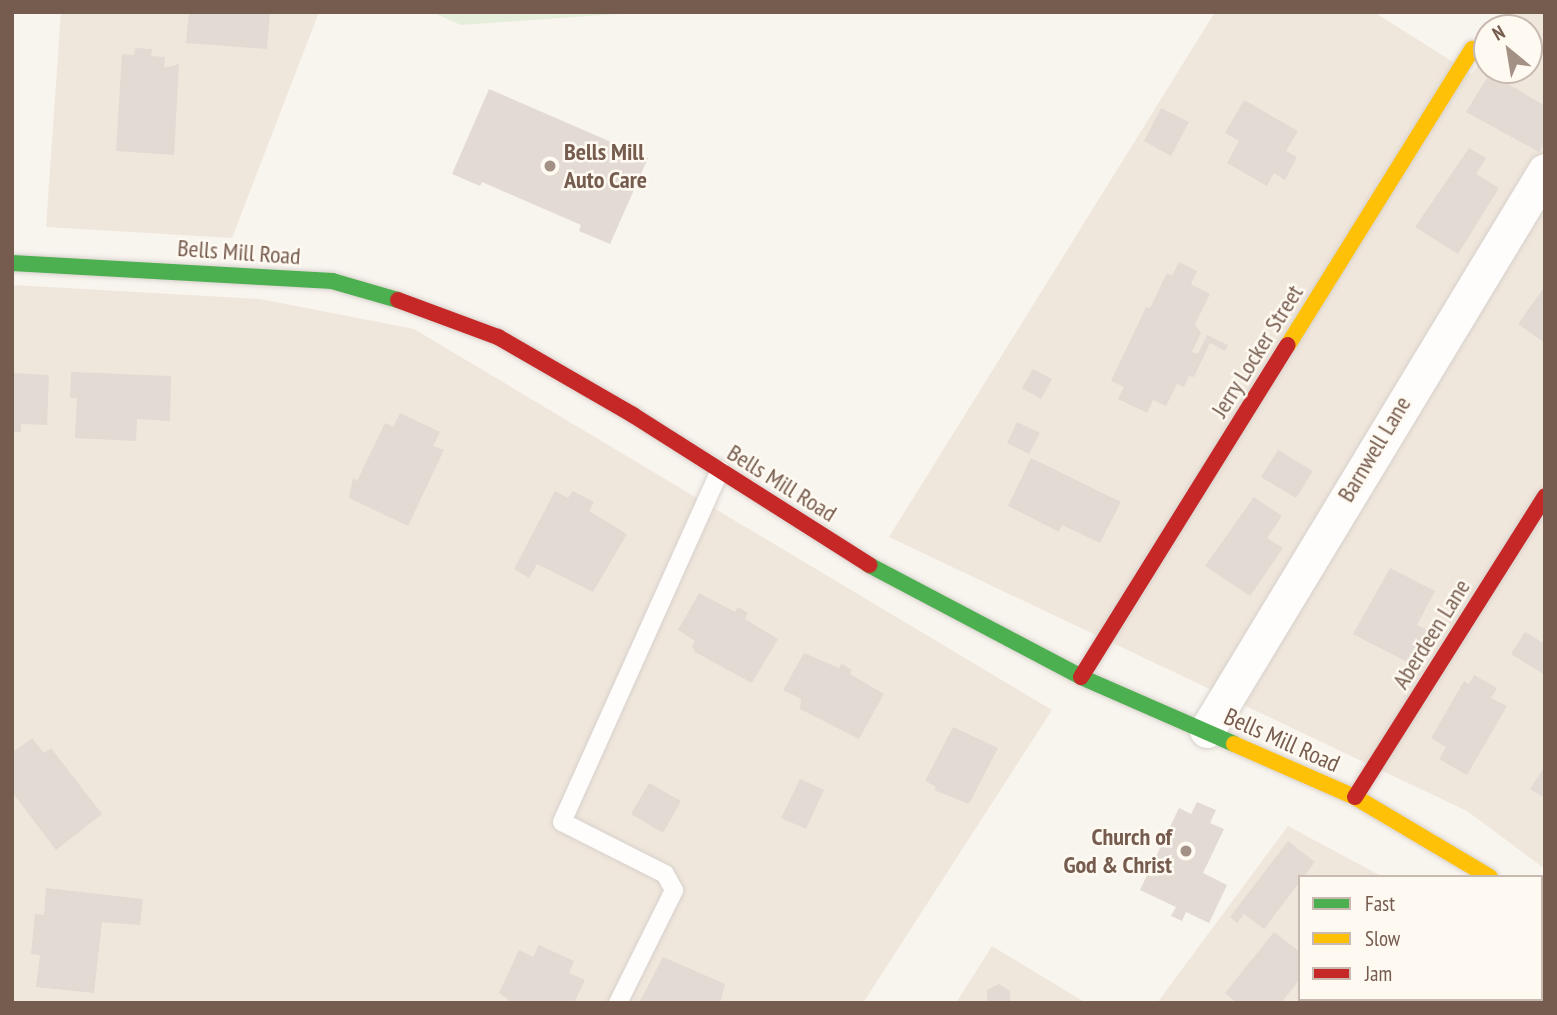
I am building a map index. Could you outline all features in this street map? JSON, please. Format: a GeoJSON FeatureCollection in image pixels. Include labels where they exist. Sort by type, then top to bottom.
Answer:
{"type":"FeatureCollection","features":[{"type":"Feature","properties":{"kind":"street","name":"Jerry Locker Street"},"geometry":{"type":"LineString","coordinates":[[1081,677],[1472,49]]}},
{"type":"Feature","properties":{"kind":"street","name":"Barnwell Lane"},"geometry":{"type":"LineString","coordinates":[[1207,730],[1545,171]]}},
{"type":"Feature","properties":{"kind":"street","name":"Bells Mill Road"},"geometry":{"type":"LineString","coordinates":[[12,262],[247,273],[361,288],[444,314],[498,337],[720,470],[899,584],[1081,677],[1355,797],[1487,875]]}},
{"type":"Feature","properties":{"kind":"street","name":"Aberdeen Lane"},"geometry":{"type":"LineString","coordinates":[[1355,797],[1545,496]]}},
{"type":"Feature","properties":{"kind":"lane"},"geometry":{"type":"LineString","coordinates":[[618,1003],[674,890],[665,874],[562,822],[720,470]]}},
{"type":"Feature","properties":{"kind":"shaded area"},"geometry":{"type":"Polygon","coordinates":[[[61,12],[319,12],[232,238],[46,227],[61,12]]]}},
{"type":"Feature","properties":{"kind":"shaded area"},"geometry":{"type":"Polygon","coordinates":[[[1215,12],[1374,12],[1473,72],[1473,84],[1543,84],[1543,14],[1510,14],[1545,12],[1545,869],[1467,811],[889,537],[1215,12]]]}},
{"type":"Feature","properties":{"kind":"shaded area"},"geometry":{"type":"Polygon","coordinates":[[[12,285],[260,299],[414,329],[1052,710],[863,1003],[12,1003],[12,285]]]}},
{"type":"Feature","properties":{"kind":"shaded area"},"geometry":{"type":"Polygon","coordinates":[[[1288,826],[1379,875],[1298,875],[1298,1001],[1543,1001],[1543,982],[1545,1003],[1157,1003],[1288,826]]]}},
{"type":"Feature","properties":{"kind":"shaded area"},"geometry":{"type":"Polygon","coordinates":[[[992,946],[1086,1003],[956,1003],[992,946]]]}},
{"type":"Feature","properties":{"kind":"green space"},"geometry":{"type":"Polygon","coordinates":[[[432,12],[645,12],[461,25],[432,12]]]}},
{"type":"Feature","properties":{"kind":"building"},"geometry":{"type":"Polygon","coordinates":[[[189,12],[270,12],[267,49],[186,43],[189,12]]]}},
{"type":"Feature","properties":{"kind":"building"},"geometry":{"type":"Polygon","coordinates":[[[135,48],[152,49],[151,56],[165,57],[164,68],[179,64],[174,155],[116,151],[122,54],[134,55],[135,48]]]}},
{"type":"Feature","properties":{"kind":"building"},"geometry":{"type":"Polygon","coordinates":[[[1483,84],[1508,84],[1545,106],[1545,142],[1539,152],[1466,112],[1483,84]]]}},
{"type":"Feature","properties":{"kind":"building","name":"Bells Mill Auto Care"},"geometry":{"type":"Polygon","coordinates":[[[489,89],[648,158],[610,244],[579,231],[581,225],[482,182],[480,186],[452,174],[489,89]]]}},
{"type":"Feature","properties":{"kind":"building"},"geometry":{"type":"Polygon","coordinates":[[[1244,100],[1298,131],[1286,151],[1297,157],[1285,180],[1274,173],[1267,186],[1227,163],[1239,141],[1225,133],[1244,100]]]}},
{"type":"Feature","properties":{"kind":"building"},"geometry":{"type":"Polygon","coordinates":[[[1161,108],[1189,122],[1171,156],[1144,141],[1161,108]]]}},
{"type":"Feature","properties":{"kind":"building"},"geometry":{"type":"Polygon","coordinates":[[[1469,148],[1486,158],[1476,174],[1499,188],[1458,254],[1415,227],[1469,148]]]}},
{"type":"Feature","properties":{"kind":"building"},"geometry":{"type":"Polygon","coordinates":[[[1179,262],[1197,271],[1191,284],[1210,294],[1195,324],[1201,333],[1192,352],[1198,354],[1207,335],[1228,345],[1225,351],[1210,343],[1194,377],[1189,376],[1184,387],[1177,384],[1166,406],[1153,400],[1147,413],[1118,399],[1124,387],[1111,381],[1146,307],[1150,308],[1167,273],[1172,276],[1179,262]]]}},
{"type":"Feature","properties":{"kind":"building"},"geometry":{"type":"Polygon","coordinates":[[[1545,286],[1545,343],[1518,324],[1545,286]]]}},
{"type":"Feature","properties":{"kind":"building"},"geometry":{"type":"Polygon","coordinates":[[[1033,369],[1052,379],[1041,399],[1022,388],[1033,369]]]}},
{"type":"Feature","properties":{"kind":"building"},"geometry":{"type":"Polygon","coordinates":[[[71,372],[171,376],[170,421],[137,419],[136,441],[75,438],[77,398],[70,398],[71,372]]]}},
{"type":"Feature","properties":{"kind":"building"},"geometry":{"type":"Polygon","coordinates":[[[12,373],[49,375],[47,425],[21,424],[21,432],[12,432],[12,373]]]}},
{"type":"Feature","properties":{"kind":"building"},"geometry":{"type":"Polygon","coordinates":[[[400,413],[440,432],[433,446],[444,450],[408,526],[349,498],[353,478],[357,481],[385,423],[393,427],[400,413]]]}},
{"type":"Feature","properties":{"kind":"building"},"geometry":{"type":"Polygon","coordinates":[[[1017,422],[1040,433],[1029,454],[1007,443],[1017,422]]]}},
{"type":"Feature","properties":{"kind":"building"},"geometry":{"type":"Polygon","coordinates":[[[1278,450],[1313,471],[1296,498],[1261,477],[1278,450]]]}},
{"type":"Feature","properties":{"kind":"building"},"geometry":{"type":"Polygon","coordinates":[[[1031,458],[1121,502],[1100,543],[1062,525],[1059,532],[1008,506],[1031,458]]]}},
{"type":"Feature","properties":{"kind":"building"},"geometry":{"type":"Polygon","coordinates":[[[555,491],[568,498],[573,491],[594,502],[589,511],[627,534],[593,592],[537,564],[529,578],[514,569],[555,491]]]}},
{"type":"Feature","properties":{"kind":"building"},"geometry":{"type":"Polygon","coordinates":[[[1254,497],[1282,516],[1267,538],[1283,548],[1250,596],[1205,566],[1254,497]]]}},
{"type":"Feature","properties":{"kind":"building"},"geometry":{"type":"Polygon","coordinates":[[[1390,568],[1435,591],[1417,625],[1427,630],[1409,663],[1353,634],[1390,568]]]}},
{"type":"Feature","properties":{"kind":"building"},"geometry":{"type":"Polygon","coordinates":[[[699,593],[735,612],[738,607],[748,613],[745,619],[778,639],[752,683],[695,652],[692,646],[695,641],[678,630],[699,593]]]}},
{"type":"Feature","properties":{"kind":"building"},"geometry":{"type":"Polygon","coordinates":[[[1525,632],[1545,644],[1545,675],[1511,654],[1525,632]]]}},
{"type":"Feature","properties":{"kind":"building"},"geometry":{"type":"Polygon","coordinates":[[[804,653],[839,668],[842,664],[852,670],[850,674],[884,694],[859,739],[800,709],[801,699],[783,690],[804,653]]]}},
{"type":"Feature","properties":{"kind":"building"},"geometry":{"type":"Polygon","coordinates":[[[1474,675],[1497,688],[1491,698],[1507,706],[1467,775],[1439,759],[1446,747],[1431,738],[1464,681],[1469,684],[1474,675]]]}},
{"type":"Feature","properties":{"kind":"building"},"geometry":{"type":"Polygon","coordinates":[[[953,727],[998,748],[969,804],[934,790],[936,787],[925,781],[953,727]]]}},
{"type":"Feature","properties":{"kind":"building"},"geometry":{"type":"Polygon","coordinates":[[[32,738],[44,753],[51,748],[102,814],[56,850],[12,792],[12,753],[32,738]]]}},
{"type":"Feature","properties":{"kind":"building"},"geometry":{"type":"Polygon","coordinates":[[[1545,766],[1545,798],[1530,789],[1545,766]]]}},
{"type":"Feature","properties":{"kind":"building"},"geometry":{"type":"Polygon","coordinates":[[[800,779],[824,790],[806,829],[781,818],[800,779]]]}},
{"type":"Feature","properties":{"kind":"building"},"geometry":{"type":"Polygon","coordinates":[[[649,783],[681,801],[663,833],[631,814],[649,783]]]}},
{"type":"Feature","properties":{"kind":"building","name":"Church of God & Christ"},"geometry":{"type":"Polygon","coordinates":[[[1197,802],[1216,810],[1210,823],[1224,829],[1203,873],[1227,885],[1209,923],[1186,912],[1182,921],[1171,916],[1176,907],[1140,890],[1179,808],[1191,814],[1197,802]]]}},
{"type":"Feature","properties":{"kind":"building"},"geometry":{"type":"Polygon","coordinates":[[[1288,841],[1315,862],[1305,875],[1298,875],[1298,884],[1264,929],[1244,914],[1237,923],[1230,917],[1288,841]]]}},
{"type":"Feature","properties":{"kind":"building"},"geometry":{"type":"Polygon","coordinates":[[[46,888],[143,899],[140,925],[102,922],[94,993],[36,987],[40,955],[31,954],[35,914],[44,915],[46,888]]]}},
{"type":"Feature","properties":{"kind":"building"},"geometry":{"type":"Polygon","coordinates":[[[1274,932],[1298,950],[1298,982],[1281,1003],[1237,1003],[1225,993],[1274,932]]]}},
{"type":"Feature","properties":{"kind":"building"},"geometry":{"type":"Polygon","coordinates":[[[539,945],[574,961],[569,973],[585,980],[574,1003],[513,1003],[499,993],[519,950],[533,957],[539,945]]]}},
{"type":"Feature","properties":{"kind":"building"},"geometry":{"type":"Polygon","coordinates":[[[663,957],[725,984],[720,1003],[639,1003],[663,957]]]}},
{"type":"Feature","properties":{"kind":"building"},"geometry":{"type":"Polygon","coordinates":[[[999,984],[1010,991],[1010,1003],[987,1003],[987,990],[999,984]]]}},
{"type":"Feature","properties":{"kind":"building"},"geometry":{"type":"Polygon","coordinates":[[[1372,1001],[1418,1001],[1371,1003],[1372,1001]]]}},
{"type":"Feature","properties":{"kind":"traffic: fast"},"geometry":{"type":"LineString","coordinates":[[12,263],[332,281],[398,300]]}},
{"type":"Feature","properties":{"kind":"traffic: fast"},"geometry":{"type":"LineString","coordinates":[[869,565],[1081,677],[1234,744]]}},
{"type":"Feature","properties":{"kind":"traffic: slow"},"geometry":{"type":"LineString","coordinates":[[1288,345],[1472,49]]}},
{"type":"Feature","properties":{"kind":"traffic: slow"},"geometry":{"type":"LineString","coordinates":[[1234,744],[1355,797],[1487,875]]}},
{"type":"Feature","properties":{"kind":"traffic: jam"},"geometry":{"type":"LineString","coordinates":[[398,300],[498,337],[633,415],[869,565]]}},
{"type":"Feature","properties":{"kind":"traffic: jam"},"geometry":{"type":"LineString","coordinates":[[1081,677],[1288,345]]}},
{"type":"Feature","properties":{"kind":"traffic: jam"},"geometry":{"type":"LineString","coordinates":[[1355,797],[1545,496]]}},
{"type":"Feature","properties":{"kind":"place","name":"Bells Mill Auto Care"},"geometry":{"type":"Point","coordinates":[550,166]}},
{"type":"Feature","properties":{"kind":"place","name":"Church of God & Christ"},"geometry":{"type":"Point","coordinates":[1186,851]}}]}
